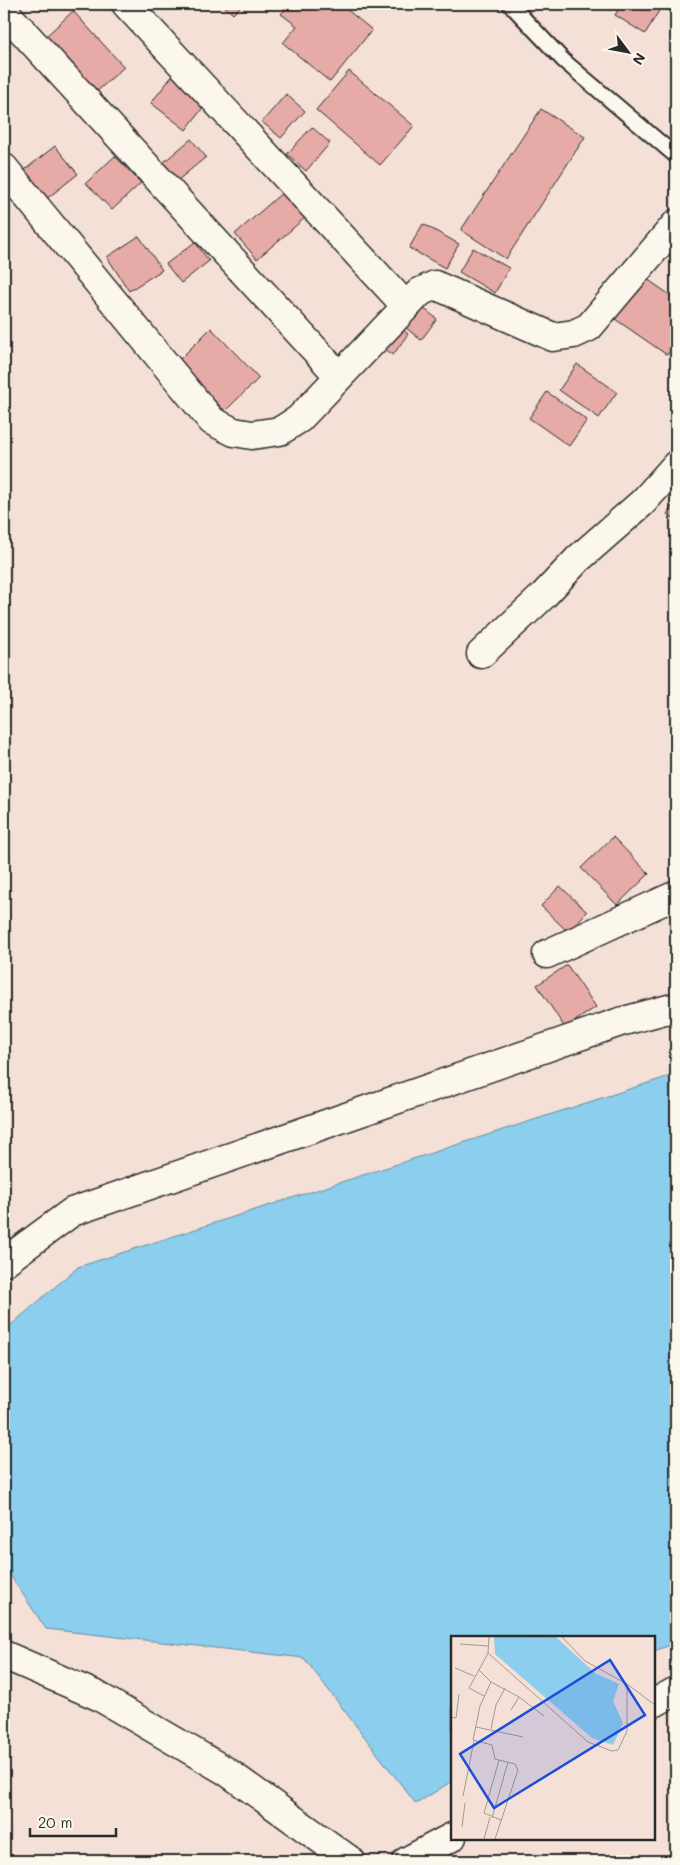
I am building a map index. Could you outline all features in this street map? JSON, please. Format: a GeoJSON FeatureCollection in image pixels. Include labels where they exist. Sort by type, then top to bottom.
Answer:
{"type":"FeatureCollection","features":[{"type":"Feature","properties":{"kind":"street"},"geometry":{"type":"LineString","coordinates":[[126,4],[406,306]]}},
{"type":"Feature","properties":{"kind":"street"},"geometry":{"type":"LineString","coordinates":[[4,11],[339,376]]}},
{"type":"Feature","properties":{"kind":"street"},"geometry":{"type":"LineString","coordinates":[[4,168],[212,421],[234,432],[252,435],[280,430],[299,418],[420,292],[435,285],[554,337],[574,334],[589,327],[676,224]]}},
{"type":"Feature","properties":{"kind":"street"},"geometry":{"type":"LineString","coordinates":[[481,654],[543,596],[578,559],[643,502],[676,466]]}},
{"type":"Feature","properties":{"kind":"street"},"geometry":{"type":"LineString","coordinates":[[546,954],[676,895]]}},
{"type":"Feature","properties":{"kind":"street"},"geometry":{"type":"LineString","coordinates":[[4,1262],[72,1212],[620,1022],[676,1007]]}},
{"type":"Feature","properties":{"kind":"street"},"geometry":{"type":"LineString","coordinates":[[4,1655],[98,1696],[226,1771],[351,1861]]}},
{"type":"Feature","properties":{"kind":"street"},"geometry":{"type":"LineString","coordinates":[[655,1702],[676,1691]]}},
{"type":"Feature","properties":{"kind":"street"},"geometry":{"type":"LineString","coordinates":[[407,1861],[451,1838]]}},
{"type":"Feature","properties":{"kind":"lane"},"geometry":{"type":"LineString","coordinates":[[510,4],[564,61],[676,156]]}},
{"type":"Feature","properties":{"kind":"water"},"geometry":{"type":"Polygon","coordinates":[[[676,1074],[676,1643],[655,1651],[655,1636],[451,1636],[451,1782],[416,1804],[304,1658],[46,1629],[4,1566],[4,1331],[78,1267],[676,1074]]]}},
{"type":"Feature","properties":{"kind":"building"},"geometry":{"type":"Polygon","coordinates":[[[222,4],[243,4],[233,14],[222,4]]]}},
{"type":"Feature","properties":{"kind":"building"},"geometry":{"type":"Polygon","coordinates":[[[290,4],[340,4],[372,30],[330,82],[283,43],[297,26],[281,14],[290,4]]]}},
{"type":"Feature","properties":{"kind":"building"},"geometry":{"type":"Polygon","coordinates":[[[622,4],[663,4],[645,34],[615,15],[622,4]]]}},
{"type":"Feature","properties":{"kind":"building"},"geometry":{"type":"Polygon","coordinates":[[[73,11],[124,67],[93,95],[43,39],[73,11]]]}},
{"type":"Feature","properties":{"kind":"building"},"geometry":{"type":"Polygon","coordinates":[[[349,71],[414,126],[380,165],[316,110],[349,71]]]}},
{"type":"Feature","properties":{"kind":"building"},"geometry":{"type":"Polygon","coordinates":[[[173,75],[208,101],[186,130],[151,103],[173,75]]]}},
{"type":"Feature","properties":{"kind":"building"},"geometry":{"type":"Polygon","coordinates":[[[286,94],[305,111],[281,138],[262,122],[286,94]]]}},
{"type":"Feature","properties":{"kind":"building"},"geometry":{"type":"Polygon","coordinates":[[[541,109],[585,137],[506,259],[461,230],[541,109]]]}},
{"type":"Feature","properties":{"kind":"building"},"geometry":{"type":"Polygon","coordinates":[[[312,127],[330,143],[306,171],[287,154],[312,127]]]}},
{"type":"Feature","properties":{"kind":"building"},"geometry":{"type":"Polygon","coordinates":[[[191,139],[206,157],[172,185],[158,167],[191,139]]]}},
{"type":"Feature","properties":{"kind":"building"},"geometry":{"type":"Polygon","coordinates":[[[55,146],[78,174],[45,200],[22,172],[55,146]]]}},
{"type":"Feature","properties":{"kind":"building"},"geometry":{"type":"Polygon","coordinates":[[[115,156],[141,183],[112,210],[86,183],[115,156]]]}},
{"type":"Feature","properties":{"kind":"building"},"geometry":{"type":"Polygon","coordinates":[[[284,191],[306,217],[257,259],[235,234],[284,191]]]}},
{"type":"Feature","properties":{"kind":"building"},"geometry":{"type":"Polygon","coordinates":[[[423,224],[459,244],[445,268],[409,248],[423,224]]]}},
{"type":"Feature","properties":{"kind":"building"},"geometry":{"type":"Polygon","coordinates":[[[139,236],[162,270],[129,291],[107,257],[139,236]]]}},
{"type":"Feature","properties":{"kind":"building"},"geometry":{"type":"Polygon","coordinates":[[[195,242],[209,261],[181,283],[166,264],[195,242]]]}},
{"type":"Feature","properties":{"kind":"building"},"geometry":{"type":"Polygon","coordinates":[[[473,248],[509,268],[495,293],[459,272],[473,248]]]}},
{"type":"Feature","properties":{"kind":"building"},"geometry":{"type":"Polygon","coordinates":[[[644,277],[676,299],[676,341],[667,355],[615,319],[644,277]]]}},
{"type":"Feature","properties":{"kind":"building"},"geometry":{"type":"Polygon","coordinates":[[[422,307],[437,319],[421,340],[406,328],[422,307]]]}},
{"type":"Feature","properties":{"kind":"building"},"geometry":{"type":"Polygon","coordinates":[[[393,322],[408,334],[393,355],[377,343],[393,322]]]}},
{"type":"Feature","properties":{"kind":"building"},"geometry":{"type":"Polygon","coordinates":[[[211,328],[259,378],[225,411],[177,362],[211,328]]]}},
{"type":"Feature","properties":{"kind":"building"},"geometry":{"type":"Polygon","coordinates":[[[577,364],[617,392],[599,418],[559,390],[577,364]]]}},
{"type":"Feature","properties":{"kind":"building"},"geometry":{"type":"Polygon","coordinates":[[[547,392],[587,420],[569,446],[529,418],[547,392]]]}},
{"type":"Feature","properties":{"kind":"building"},"geometry":{"type":"Polygon","coordinates":[[[676,500],[676,520],[667,514],[676,500]]]}},
{"type":"Feature","properties":{"kind":"building"},"geometry":{"type":"Polygon","coordinates":[[[613,837],[649,874],[617,905],[581,868],[613,837]]]}},
{"type":"Feature","properties":{"kind":"building"},"geometry":{"type":"Polygon","coordinates":[[[560,886],[587,912],[568,932],[541,906],[560,886]]]}},
{"type":"Feature","properties":{"kind":"building"},"geometry":{"type":"Polygon","coordinates":[[[567,965],[596,1007],[565,1028],[537,985],[567,965]]]}}]}
